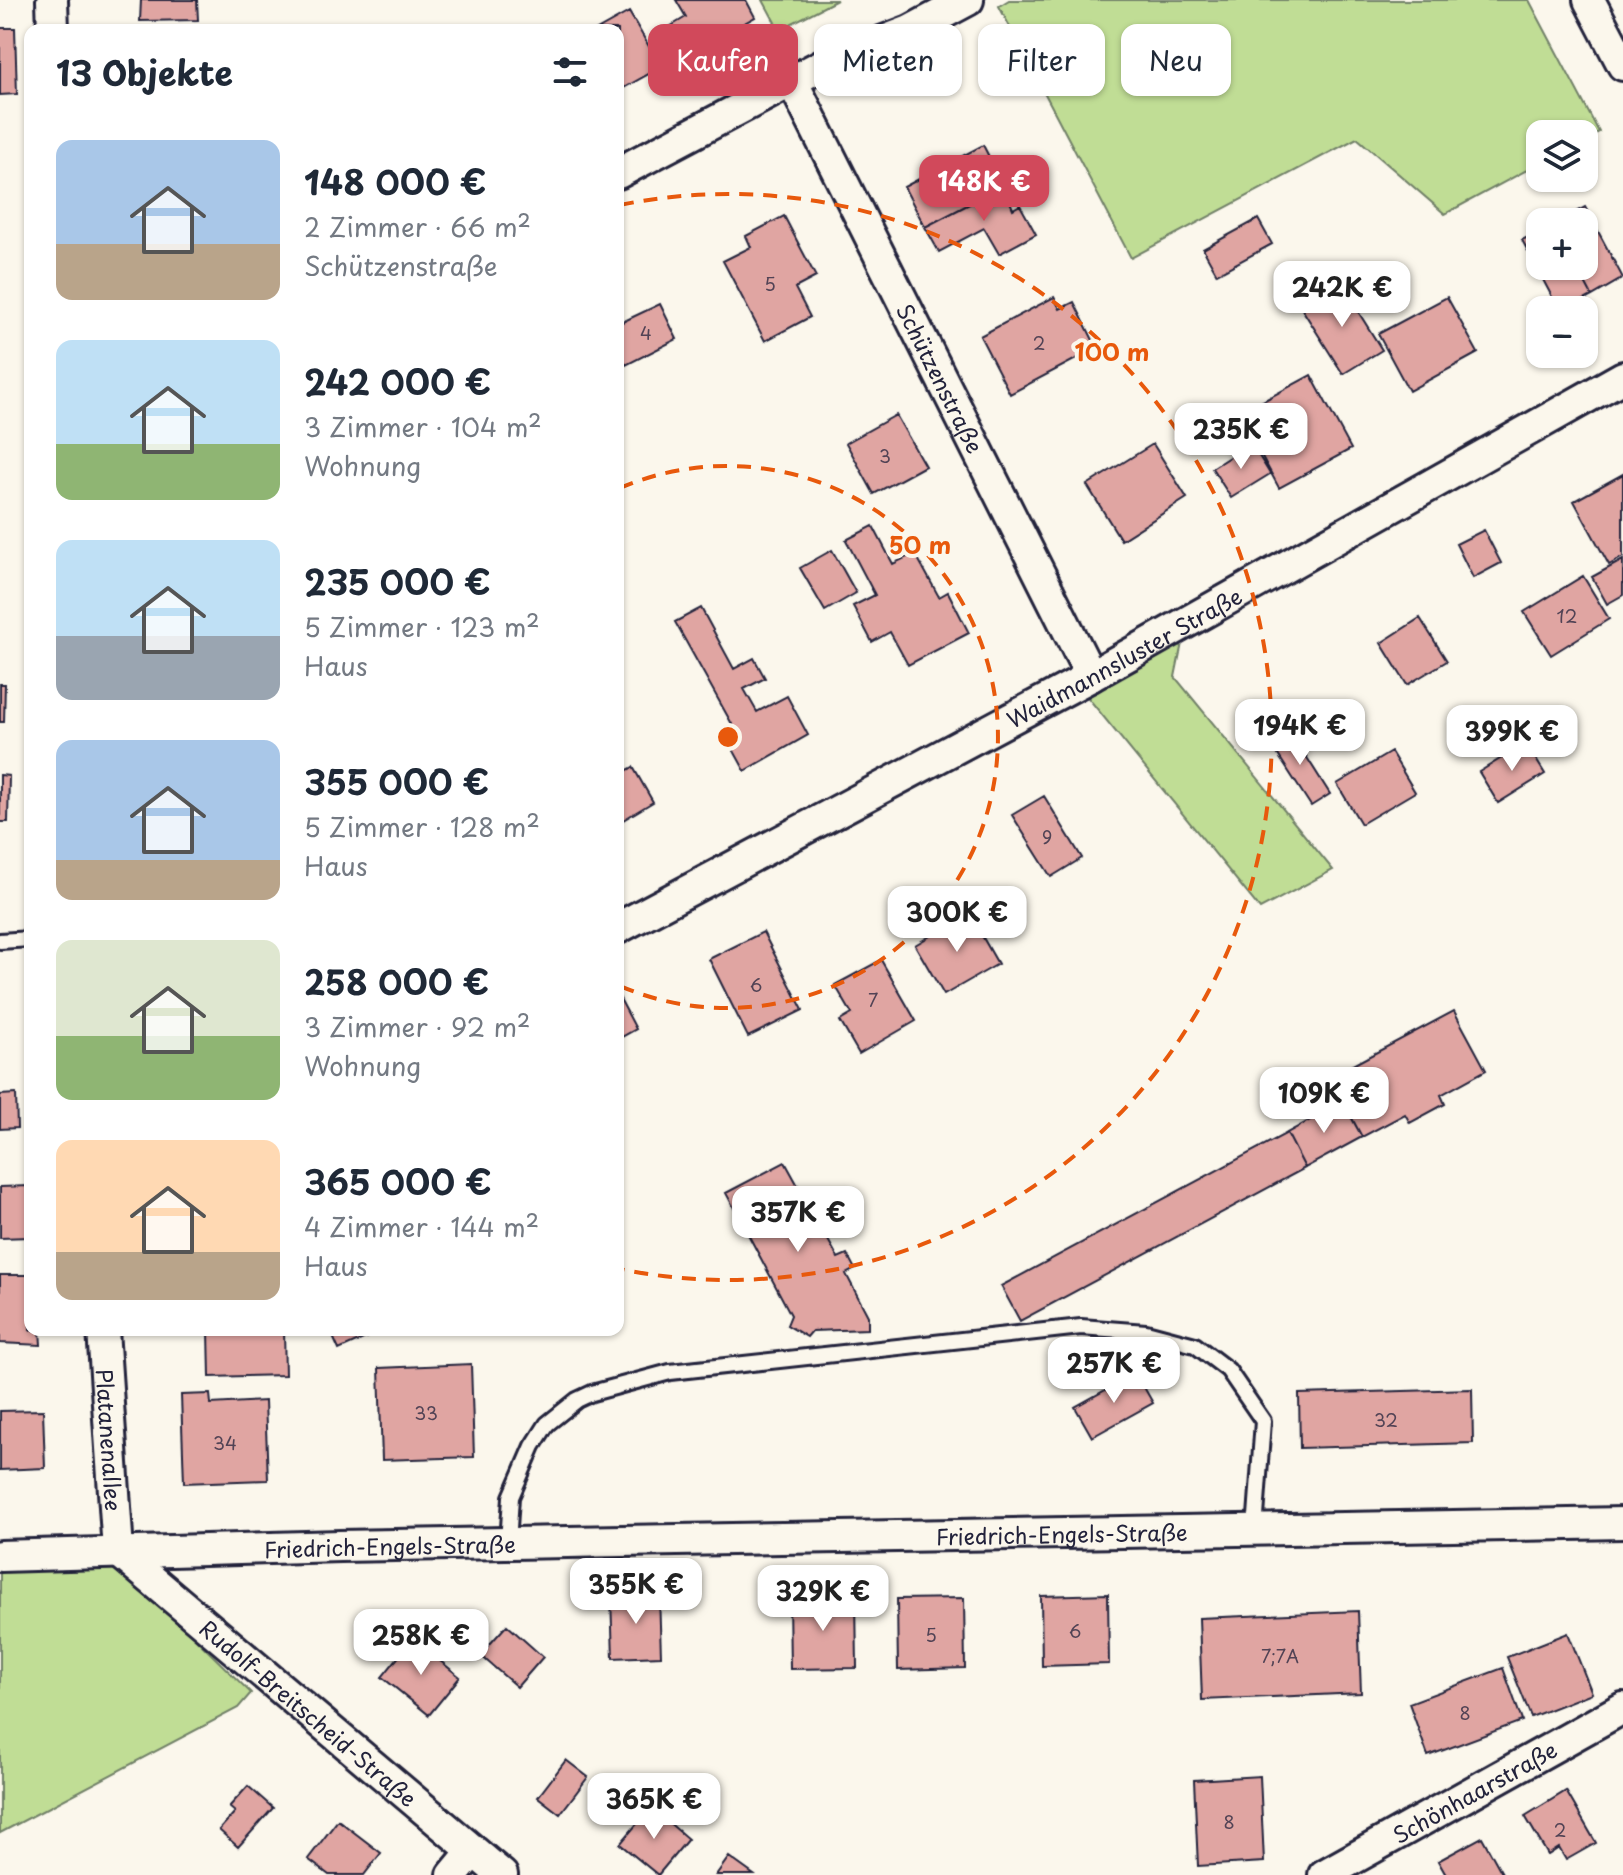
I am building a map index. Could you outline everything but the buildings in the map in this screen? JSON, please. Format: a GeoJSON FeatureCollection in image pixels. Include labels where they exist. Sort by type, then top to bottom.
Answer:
{"type":"FeatureCollection","features":[{"type":"Feature","properties":{"kind":"street"},"geometry":{"type":"LineString","coordinates":[[52,0],[53,24]]}},
{"type":"Feature","properties":{"kind":"street"},"geometry":{"type":"LineString","coordinates":[[798,78],[824,64],[910,31],[968,0]]}},
{"type":"Feature","properties":{"kind":"street"},"geometry":{"type":"LineString","coordinates":[[1589,0],[1623,65]]}},
{"type":"Feature","properties":{"kind":"street","name":"Schützenstraße"},"geometry":{"type":"LineString","coordinates":[[798,93],[1091,676]]}},
{"type":"Feature","properties":{"kind":"street"},"geometry":{"type":"LineString","coordinates":[[624,170],[764,96]]}},
{"type":"Feature","properties":{"kind":"street","name":"Waidmannsluster Straße"},"geometry":{"type":"LineString","coordinates":[[624,925],[1091,676],[1623,377]]}},
{"type":"Feature","properties":{"kind":"street","name":"Platanenallee"},"geometry":{"type":"LineString","coordinates":[[103,1336],[118,1551]]}},
{"type":"Feature","properties":{"kind":"street","name":"Friedrich-Engels-Straße"},"geometry":{"type":"LineString","coordinates":[[0,1556],[508,1543],[1623,1523]]}},
{"type":"Feature","properties":{"kind":"street","name":"Rudolf-Breitscheid-Straße"},"geometry":{"type":"LineString","coordinates":[[118,1551],[462,1863],[502,1875]]}},
{"type":"Feature","properties":{"kind":"street","name":"Schönhaarstraße"},"geometry":{"type":"LineString","coordinates":[[1324,1875],[1623,1708]]}},
{"type":"Feature","properties":{"kind":"lane"},"geometry":{"type":"LineString","coordinates":[[0,941],[24,939]]}},
{"type":"Feature","properties":{"kind":"lane"},"geometry":{"type":"LineString","coordinates":[[508,1543],[511,1497],[533,1446],[547,1424],[577,1400],[592,1393],[670,1372],[1081,1327],[1146,1332],[1195,1345],[1228,1370],[1263,1421],[1255,1530]]}},
{"type":"Feature","properties":{"kind":"green space"},"geometry":{"type":"Polygon","coordinates":[[[763,0],[837,0],[791,24],[776,24],[763,0]]]}},
{"type":"Feature","properties":{"kind":"green space"},"geometry":{"type":"Polygon","coordinates":[[[1009,0],[1529,0],[1593,120],[1526,120],[1526,171],[1445,214],[1357,138],[1131,258],[1046,96],[1105,96],[1105,24],[1008,24],[999,6],[1009,0]]]}},
{"type":"Feature","properties":{"kind":"green space"},"geometry":{"type":"Polygon","coordinates":[[[1182,643],[1175,677],[1333,870],[1260,909],[1085,694],[1182,643]]]}},
{"type":"Feature","properties":{"kind":"green space"},"geometry":{"type":"Polygon","coordinates":[[[115,1560],[251,1693],[238,1708],[0,1833],[0,1567],[115,1560]]]}}]}
